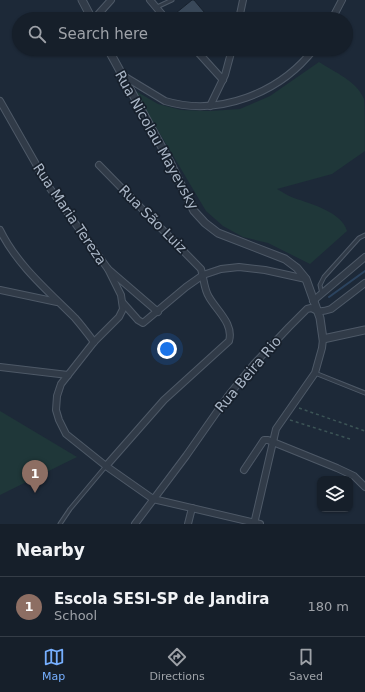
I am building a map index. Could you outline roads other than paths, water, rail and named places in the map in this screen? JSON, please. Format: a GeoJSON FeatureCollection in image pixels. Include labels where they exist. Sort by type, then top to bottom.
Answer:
{"type":"FeatureCollection","features":[{"type":"Feature","properties":{"kind":"street"},"geometry":{"type":"LineString","coordinates":[[82,0],[89,12]]}},
{"type":"Feature","properties":{"kind":"street"},"geometry":{"type":"LineString","coordinates":[[100,12],[111,0]]}},
{"type":"Feature","properties":{"kind":"street"},"geometry":{"type":"LineString","coordinates":[[150,0],[160,12]]}},
{"type":"Feature","properties":{"kind":"street"},"geometry":{"type":"LineString","coordinates":[[240,12],[243,0]]}},
{"type":"Feature","properties":{"kind":"street"},"geometry":{"type":"LineString","coordinates":[[336,12],[342,0]]}},
{"type":"Feature","properties":{"kind":"street","name":"Rua Nicolau Mayevsky"},"geometry":{"type":"LineString","coordinates":[[111,56],[170,162],[194,211],[205,223],[218,233],[243,244],[285,259],[297,268],[306,279],[320,318],[323,339]]}},
{"type":"Feature","properties":{"kind":"street"},"geometry":{"type":"LineString","coordinates":[[201,56],[223,80]]}},
{"type":"Feature","properties":{"kind":"street"},"geometry":{"type":"LineString","coordinates":[[210,106],[223,80],[230,56]]}},
{"type":"Feature","properties":{"kind":"street"},"geometry":{"type":"LineString","coordinates":[[120,74],[165,101],[172,103],[210,106],[229,104],[274,85],[296,70],[308,56]]}},
{"type":"Feature","properties":{"kind":"street","name":"Rua Maria Tereza"},"geometry":{"type":"LineString","coordinates":[[0,101],[49,187],[108,270],[158,312]]}},
{"type":"Feature","properties":{"kind":"street","name":"Rua São Luiz"},"geometry":{"type":"LineString","coordinates":[[99,165],[197,264],[203,275]]}},
{"type":"Feature","properties":{"kind":"street"},"geometry":{"type":"LineString","coordinates":[[0,230],[6,244],[45,290],[76,319],[94,342]]}},
{"type":"Feature","properties":{"kind":"street"},"geometry":{"type":"LineString","coordinates":[[313,301],[343,278],[365,257]]}},
{"type":"Feature","properties":{"kind":"street"},"geometry":{"type":"LineString","coordinates":[[123,303],[141,323],[146,322],[186,287],[203,275],[221,269],[238,267],[265,270],[306,279]]}},
{"type":"Feature","properties":{"kind":"street"},"geometry":{"type":"LineString","coordinates":[[108,270],[122,295],[123,309],[119,317],[94,342],[61,384],[57,396],[56,410],[66,434],[106,466],[153,498],[256,524],[276,429],[315,374],[323,339],[365,330]]}},
{"type":"Feature","properties":{"kind":"street"},"geometry":{"type":"LineString","coordinates":[[106,466],[164,400],[229,341],[231,334],[229,325],[208,297],[203,275]]}},
{"type":"Feature","properties":{"kind":"street","name":"Rua Beira Rio"},"geometry":{"type":"LineString","coordinates":[[153,498],[186,456],[228,396],[254,364],[307,309],[311,308],[318,312],[330,309],[365,283]]}},
{"type":"Feature","properties":{"kind":"street"},"geometry":{"type":"LineString","coordinates":[[0,290],[57,302]]}},
{"type":"Feature","properties":{"kind":"street"},"geometry":{"type":"LineString","coordinates":[[0,367],[68,375]]}},
{"type":"Feature","properties":{"kind":"street"},"geometry":{"type":"LineString","coordinates":[[244,470],[264,440],[268,440],[354,476],[365,487]]}},
{"type":"Feature","properties":{"kind":"street"},"geometry":{"type":"LineString","coordinates":[[135,524],[153,498]]}},
{"type":"Feature","properties":{"kind":"street"},"geometry":{"type":"LineString","coordinates":[[188,524],[192,508]]}},
{"type":"Feature","properties":{"kind":"lane"},"geometry":{"type":"LineString","coordinates":[[156,8],[172,0]]}},
{"type":"Feature","properties":{"kind":"lane"},"geometry":{"type":"LineString","coordinates":[[322,294],[320,285],[324,277],[359,238],[365,235]]}},
{"type":"Feature","properties":{"kind":"lane"},"geometry":{"type":"LineString","coordinates":[[315,374],[365,393]]}},
{"type":"Feature","properties":{"kind":"lane"},"geometry":{"type":"LineString","coordinates":[[60,524],[70,509],[106,466]]}},
{"type":"Feature","properties":{"kind":"waterway"},"geometry":{"type":"LineString","coordinates":[[329,297],[365,271]]}},
{"type":"Feature","properties":{"kind":"place","name":"Escola SESI-SP de Jandira"},"geometry":{"type":"Point","coordinates":[35,493]}}]}
